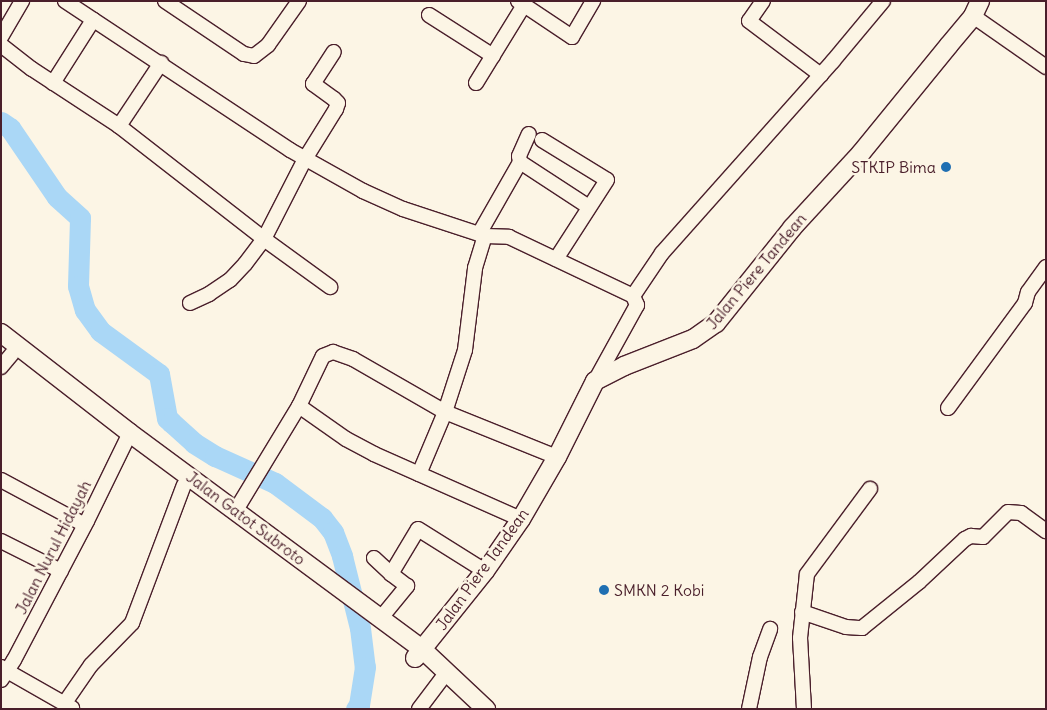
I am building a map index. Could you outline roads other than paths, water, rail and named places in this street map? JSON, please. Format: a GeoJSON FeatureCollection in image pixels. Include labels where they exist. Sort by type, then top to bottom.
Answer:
{"type":"FeatureCollection","features":[{"type":"Feature","properties":{"kind":"street"},"geometry":{"type":"LineString","coordinates":[[1,37],[22,1]]}},
{"type":"Feature","properties":{"kind":"street"},"geometry":{"type":"LineString","coordinates":[[65,1],[305,159],[362,191],[403,209],[482,235],[509,237],[633,296],[637,305],[595,381]]}},
{"type":"Feature","properties":{"kind":"street"},"geometry":{"type":"LineString","coordinates":[[165,1],[244,54],[254,56],[268,45],[299,1]]}},
{"type":"Feature","properties":{"kind":"street"},"geometry":{"type":"LineString","coordinates":[[476,83],[493,56],[521,3],[572,37],[593,1]]}},
{"type":"Feature","properties":{"kind":"street"},"geometry":{"type":"LineString","coordinates":[[763,1],[749,21],[821,75]]}},
{"type":"Feature","properties":{"kind":"street"},"geometry":{"type":"LineString","coordinates":[[633,296],[662,253],[821,75],[883,1]]}},
{"type":"Feature","properties":{"kind":"street"},"geometry":{"type":"LineString","coordinates":[[976,9],[1046,67]]}},
{"type":"Feature","properties":{"kind":"street","name":"Jalan Piere Tandean"},"geometry":{"type":"LineString","coordinates":[[419,654],[521,519],[557,457],[595,381],[624,366],[693,339],[716,323],[792,228],[861,153],[976,9]]}},
{"type":"Feature","properties":{"kind":"street"},"geometry":{"type":"LineString","coordinates":[[429,15],[493,56]]}},
{"type":"Feature","properties":{"kind":"street"},"geometry":{"type":"LineString","coordinates":[[54,83],[93,20]]}},
{"type":"Feature","properties":{"kind":"street"},"geometry":{"type":"LineString","coordinates":[[1,45],[119,126],[264,239],[330,287]]}},
{"type":"Feature","properties":{"kind":"street"},"geometry":{"type":"LineString","coordinates":[[190,303],[209,294],[230,280],[264,239],[305,159],[338,103],[313,84],[334,52]]}},
{"type":"Feature","properties":{"kind":"street"},"geometry":{"type":"LineString","coordinates":[[119,126],[161,63]]}},
{"type":"Feature","properties":{"kind":"street"},"geometry":{"type":"LineString","coordinates":[[419,474],[445,412],[465,350],[475,268],[482,235],[520,162],[519,156],[529,134]]}},
{"type":"Feature","properties":{"kind":"street"},"geometry":{"type":"LineString","coordinates":[[542,140],[606,180],[556,259]]}},
{"type":"Feature","properties":{"kind":"street"},"geometry":{"type":"LineString","coordinates":[[520,162],[589,207]]}},
{"type":"Feature","properties":{"kind":"street"},"geometry":{"type":"LineString","coordinates":[[948,408],[1020,310],[1028,292],[1046,267]]}},
{"type":"Feature","properties":{"kind":"street","name":"Jalan Gatot Subroto"},"geometry":{"type":"LineString","coordinates":[[1,333],[128,437],[184,486],[376,618],[486,709]]}},
{"type":"Feature","properties":{"kind":"street"},"geometry":{"type":"LineString","coordinates":[[239,505],[299,406],[324,356],[333,352],[353,359],[445,412],[557,457]]}},
{"type":"Feature","properties":{"kind":"street","name":"Jalan Gatot Subroto"},"geometry":{"type":"LineString","coordinates":[[5,356],[128,437],[239,505],[349,599]]}},
{"type":"Feature","properties":{"kind":"street"},"geometry":{"type":"LineString","coordinates":[[299,406],[346,439],[521,519]]}},
{"type":"Feature","properties":{"kind":"street","name":"Jalan Nurul Hidayah"},"geometry":{"type":"LineString","coordinates":[[3,673],[61,571],[128,437]]}},
{"type":"Feature","properties":{"kind":"street"},"geometry":{"type":"LineString","coordinates":[[1,480],[85,525]]}},
{"type":"Feature","properties":{"kind":"street"},"geometry":{"type":"LineString","coordinates":[[3,673],[68,706],[91,665],[132,623],[184,486]]}},
{"type":"Feature","properties":{"kind":"street"},"geometry":{"type":"LineString","coordinates":[[804,709],[800,638],[808,570],[870,489]]}},
{"type":"Feature","properties":{"kind":"street"},"geometry":{"type":"LineString","coordinates":[[802,612],[846,627],[862,628],[919,582],[965,539],[971,536],[984,537],[1008,512],[1021,513],[1046,531]]}},
{"type":"Feature","properties":{"kind":"street"},"geometry":{"type":"LineString","coordinates":[[391,574],[418,529],[484,570]]}},
{"type":"Feature","properties":{"kind":"street"},"geometry":{"type":"LineString","coordinates":[[1,541],[61,571]]}},
{"type":"Feature","properties":{"kind":"street"},"geometry":{"type":"LineString","coordinates":[[374,558],[407,586],[376,618]]}},
{"type":"Feature","properties":{"kind":"street"},"geometry":{"type":"LineString","coordinates":[[749,709],[760,657],[770,629]]}},
{"type":"Feature","properties":{"kind":"street"},"geometry":{"type":"LineString","coordinates":[[419,709],[444,676]]}},
{"type":"Feature","properties":{"kind":"street","name":"Jalan Gatot Subroto"},"geometry":{"type":"LineString","coordinates":[[444,676],[473,709]]}},
{"type":"Feature","properties":{"kind":"waterway"},"geometry":{"type":"LineString","coordinates":[[1,122],[10,128],[57,197],[80,218],[78,286],[85,310],[100,331],[159,374],[167,418],[194,443],[215,456],[275,483],[322,518],[333,532],[342,556],[360,628],[365,667],[359,705],[356,709]]}},
{"type":"Feature","properties":{"kind":"place","name":"STKIP Bima"},"geometry":{"type":"Point","coordinates":[946,167]}},
{"type":"Feature","properties":{"kind":"place","name":"SMKN 2 Kobi"},"geometry":{"type":"Point","coordinates":[604,590]}}]}
